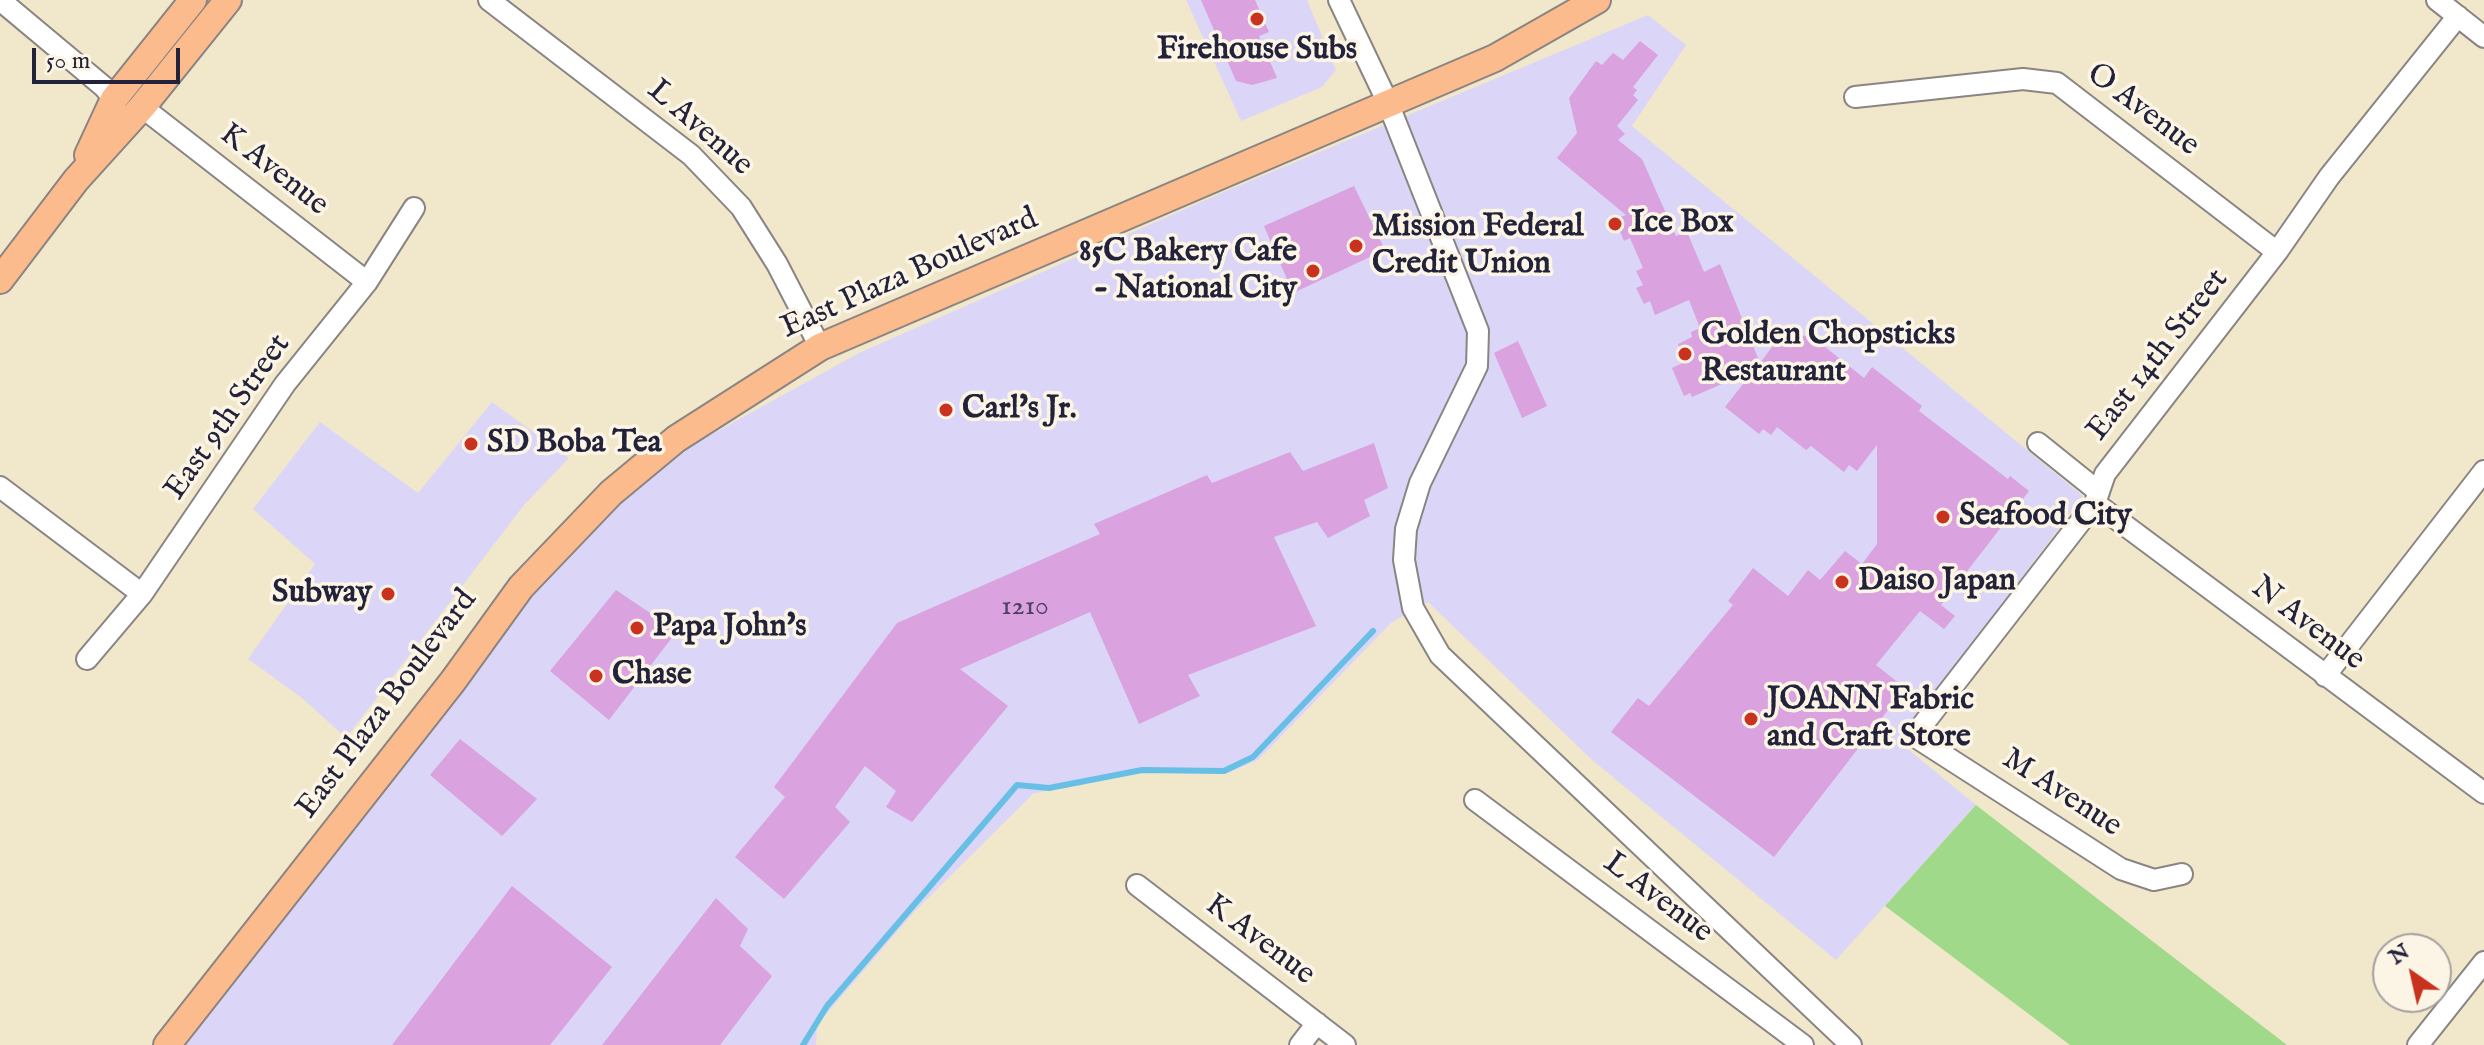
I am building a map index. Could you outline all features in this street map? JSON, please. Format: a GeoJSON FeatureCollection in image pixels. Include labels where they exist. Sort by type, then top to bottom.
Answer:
{"type":"FeatureCollection","features":[{"type":"Feature","properties":{"kind":"main road"},"geometry":{"type":"LineString","coordinates":[[76,180],[114,99],[193,0]]}},
{"type":"Feature","properties":{"kind":"main road"},"geometry":{"type":"LineString","coordinates":[[0,280],[76,180],[142,107],[228,0]]}},
{"type":"Feature","properties":{"kind":"main road","name":"East Plaza Boulevard"},"geometry":{"type":"LineString","coordinates":[[167,1045],[445,691],[521,587],[611,493],[676,439],[820,347],[1495,58],[1597,0]]}},
{"type":"Feature","properties":{"kind":"street"},"geometry":{"type":"LineString","coordinates":[[0,0],[104,87],[114,99]]}},
{"type":"Feature","properties":{"kind":"street","name":"L Avenue"},"geometry":{"type":"LineString","coordinates":[[489,0],[691,155],[741,207],[777,264],[820,347]]}},
{"type":"Feature","properties":{"kind":"street"},"geometry":{"type":"LineString","coordinates":[[1339,0],[1388,103],[1478,331],[1477,366],[1420,483],[1406,529],[1404,560],[1413,608],[1440,655],[1851,1045]]}},
{"type":"Feature","properties":{"kind":"street"},"geometry":{"type":"LineString","coordinates":[[2437,0],[2484,37]]}},
{"type":"Feature","properties":{"kind":"street","name":"East 14th Street"},"geometry":{"type":"LineString","coordinates":[[1914,736],[2097,498],[2105,474],[2277,252],[2329,177],[2458,16]]}},
{"type":"Feature","properties":{"kind":"street","name":"O Avenue"},"geometry":{"type":"LineString","coordinates":[[1855,97],[2023,79],[2057,83],[2277,252]]}},
{"type":"Feature","properties":{"kind":"street","name":"K Avenue"},"geometry":{"type":"LineString","coordinates":[[142,107],[367,282]]}},
{"type":"Feature","properties":{"kind":"street","name":"East 9th Street"},"geometry":{"type":"LineString","coordinates":[[87,659],[142,594],[285,384],[367,282],[414,208]]}},
{"type":"Feature","properties":{"kind":"street","name":"N Avenue"},"geometry":{"type":"LineString","coordinates":[[2038,443],[2097,498],[2325,676],[2484,793]]}},
{"type":"Feature","properties":{"kind":"street"},"geometry":{"type":"LineString","coordinates":[[2325,676],[2484,471]]}},
{"type":"Feature","properties":{"kind":"street"},"geometry":{"type":"LineString","coordinates":[[0,487],[142,594]]}},
{"type":"Feature","properties":{"kind":"street","name":"M Avenue"},"geometry":{"type":"LineString","coordinates":[[1914,736],[2121,869],[2154,880],[2182,874]]}},
{"type":"Feature","properties":{"kind":"street","name":"L Avenue"},"geometry":{"type":"LineString","coordinates":[[1475,800],[1803,1045]]}},
{"type":"Feature","properties":{"kind":"street","name":"K Avenue"},"geometry":{"type":"LineString","coordinates":[[1137,885],[1345,1045]]}},
{"type":"Feature","properties":{"kind":"street"},"geometry":{"type":"LineString","coordinates":[[2418,1045],[2484,962]]}},
{"type":"Feature","properties":{"kind":"street"},"geometry":{"type":"LineString","coordinates":[[1300,1045],[1317,1023]]}},
{"type":"Feature","properties":{"kind":"shaded area"},"geometry":{"type":"Polygon","coordinates":[[[1186,0],[1307,0],[1336,70],[1322,87],[1241,121],[1186,0]]]}},
{"type":"Feature","properties":{"kind":"shaded area"},"geometry":{"type":"Polygon","coordinates":[[[1648,15],[1686,45],[1632,126],[2083,496],[1899,742],[1976,805],[1836,960],[1592,760],[1428,602],[1392,622],[1258,760],[1228,773],[1115,773],[1033,794],[913,913],[817,1025],[816,1045],[180,1045],[496,638],[577,541],[687,448],[859,353],[1226,191],[1648,15]]]}},
{"type":"Feature","properties":{"kind":"shaded area"},"geometry":{"type":"Polygon","coordinates":[[[492,402],[569,458],[524,505],[346,738],[302,698],[248,659],[315,564],[253,509],[320,422],[418,493],[492,402]]]}},
{"type":"Feature","properties":{"kind":"green space"},"geometry":{"type":"Polygon","coordinates":[[[1976,805],[2287,1045],[2070,1045],[1885,906],[1976,805]]]}},
{"type":"Feature","properties":{"kind":"building"},"geometry":{"type":"Polygon","coordinates":[[[1201,0],[1255,0],[1269,32],[1259,36],[1277,78],[1252,85],[1236,81],[1201,0]]]}},
{"type":"Feature","properties":{"kind":"building"},"geometry":{"type":"Polygon","coordinates":[[[1640,41],[1658,55],[1633,87],[1637,90],[1633,95],[1638,100],[1617,126],[1625,134],[1618,140],[1642,159],[1676,236],[1687,232],[1704,272],[1720,264],[1760,363],[1778,339],[1810,335],[1864,378],[1872,367],[1922,406],[1919,411],[2008,479],[2010,476],[2029,491],[1941,605],[1955,616],[1944,629],[1920,611],[1876,665],[1905,688],[1774,857],[1611,732],[1638,698],[1649,706],[1733,605],[1728,601],[1753,568],[1788,596],[1808,570],[1820,580],[1845,551],[1862,564],[1877,544],[1877,445],[1857,471],[1849,465],[1844,472],[1811,446],[1806,450],[1777,427],[1771,435],[1763,429],[1759,434],[1725,407],[1754,370],[1692,397],[1690,393],[1684,396],[1672,368],[1685,362],[1678,344],[1692,337],[1691,332],[1700,328],[1689,300],[1655,315],[1650,301],[1644,304],[1636,288],[1643,285],[1636,271],[1643,268],[1630,238],[1624,241],[1615,219],[1626,215],[1557,158],[1577,133],[1569,98],[1596,61],[1602,65],[1613,53],[1623,60],[1640,41]]]}},
{"type":"Feature","properties":{"kind":"building"},"geometry":{"type":"Polygon","coordinates":[[[1354,186],[1385,250],[1293,293],[1264,226],[1354,186]]]}},
{"type":"Feature","properties":{"kind":"building"},"geometry":{"type":"Polygon","coordinates":[[[1518,341],[1547,406],[1522,418],[1494,353],[1518,341]]]}},
{"type":"Feature","properties":{"kind":"building"},"geometry":{"type":"Polygon","coordinates":[[[1374,443],[1388,488],[1364,500],[1370,516],[1328,538],[1317,522],[1274,537],[1316,626],[1188,675],[1200,696],[1139,724],[1090,612],[960,669],[1008,706],[912,822],[886,807],[896,791],[865,766],[835,807],[850,822],[784,899],[735,857],[785,797],[774,787],[897,623],[1100,534],[1094,524],[1207,475],[1212,483],[1290,452],[1303,471],[1374,443]]]}},
{"type":"Feature","properties":{"kind":"building"},"geometry":{"type":"Polygon","coordinates":[[[616,590],[677,631],[609,720],[550,671],[616,590]]]}},
{"type":"Feature","properties":{"kind":"building"},"geometry":{"type":"Polygon","coordinates":[[[460,739],[537,799],[502,836],[430,775],[460,739]]]}},
{"type":"Feature","properties":{"kind":"building"},"geometry":{"type":"Polygon","coordinates":[[[512,886],[612,967],[550,1045],[392,1045],[512,886]]]}},
{"type":"Feature","properties":{"kind":"building"},"geometry":{"type":"Polygon","coordinates":[[[716,898],[748,929],[740,946],[772,976],[720,1045],[602,1045],[716,898]]]}},
{"type":"Feature","properties":{"kind":"waterway"},"geometry":{"type":"LineString","coordinates":[[803,1045],[827,1006],[1017,785],[1049,788],[1142,770],[1224,771],[1253,757],[1373,631]]}},
{"type":"Feature","properties":{"kind":"place","name":"Firehouse Subs"},"geometry":{"type":"Point","coordinates":[1257,19]}},
{"type":"Feature","properties":{"kind":"place","name":"Ice Box"},"geometry":{"type":"Point","coordinates":[1615,224]}},
{"type":"Feature","properties":{"kind":"place","name":"Mission Federal Credit Union"},"geometry":{"type":"Point","coordinates":[1356,246]}},
{"type":"Feature","properties":{"kind":"place","name":"85C Bakery Cafe - National City"},"geometry":{"type":"Point","coordinates":[1313,271]}},
{"type":"Feature","properties":{"kind":"place","name":"Golden Chopsticks Restaurant"},"geometry":{"type":"Point","coordinates":[1685,354]}},
{"type":"Feature","properties":{"kind":"place","name":"Carl's Jr."},"geometry":{"type":"Point","coordinates":[946,410]}},
{"type":"Feature","properties":{"kind":"place","name":"SD Boba Tea"},"geometry":{"type":"Point","coordinates":[471,444]}},
{"type":"Feature","properties":{"kind":"place","name":"Seafood City"},"geometry":{"type":"Point","coordinates":[1943,517]}},
{"type":"Feature","properties":{"kind":"place","name":"Daiso Japan"},"geometry":{"type":"Point","coordinates":[1842,582]}},
{"type":"Feature","properties":{"kind":"place","name":"Subway"},"geometry":{"type":"Point","coordinates":[388,594]}},
{"type":"Feature","properties":{"kind":"place","name":"Papa John's"},"geometry":{"type":"Point","coordinates":[637,628]}},
{"type":"Feature","properties":{"kind":"place","name":"Chase"},"geometry":{"type":"Point","coordinates":[596,676]}},
{"type":"Feature","properties":{"kind":"place","name":"JOANN Fabric and Craft Store"},"geometry":{"type":"Point","coordinates":[1751,719]}}]}
